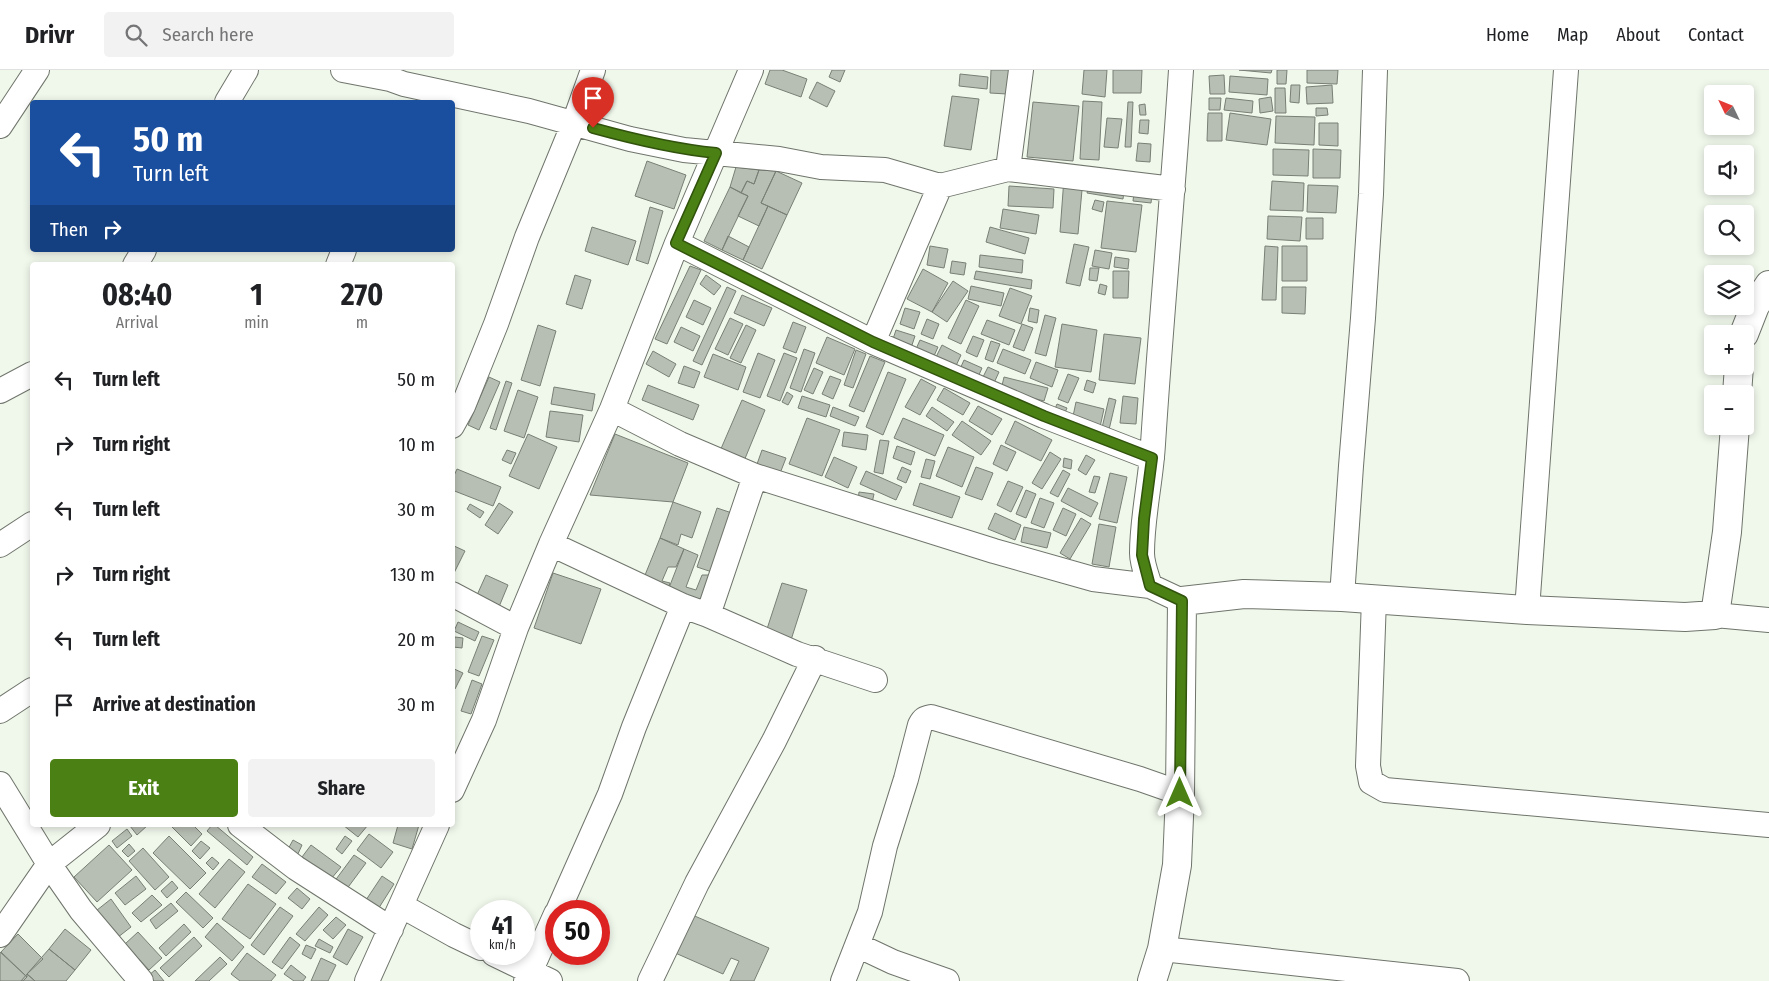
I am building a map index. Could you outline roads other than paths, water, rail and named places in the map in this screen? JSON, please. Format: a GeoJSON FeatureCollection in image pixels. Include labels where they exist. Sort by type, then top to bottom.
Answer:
{"type":"FeatureCollection","features":[{"type":"Feature","properties":{"kind":"main road"},"geometry":{"type":"LineString","coordinates":[[1749,325],[1764,300]]}},
{"type":"Feature","properties":{"kind":"main road"},"geometry":{"type":"LineString","coordinates":[[1152,981],[1162,949],[1177,865],[1180,793],[1182,601],[1244,594],[1685,617],[1715,614],[1727,532],[1734,435]]}},
{"type":"Feature","properties":{"kind":"street"},"geometry":{"type":"LineString","coordinates":[[0,126],[37,70]]}},
{"type":"Feature","properties":{"kind":"street"},"geometry":{"type":"LineString","coordinates":[[228,100],[246,70]]}},
{"type":"Feature","properties":{"kind":"street"},"geometry":{"type":"LineString","coordinates":[[343,70],[397,84],[529,111],[630,139],[684,150],[779,160],[820,167],[885,170],[940,186],[1008,169],[1173,189]]}},
{"type":"Feature","properties":{"kind":"street"},"geometry":{"type":"LineString","coordinates":[[455,421],[463,406],[542,200],[574,124],[593,70]]}},
{"type":"Feature","properties":{"kind":"street"},"geometry":{"type":"LineString","coordinates":[[456,775],[484,720],[516,628],[550,544],[612,409],[676,243],[751,70]]}},
{"type":"Feature","properties":{"kind":"street"},"geometry":{"type":"LineString","coordinates":[[1008,169],[1021,70]]}},
{"type":"Feature","properties":{"kind":"street"},"geometry":{"type":"LineString","coordinates":[[1150,586],[1142,555],[1144,519],[1152,458],[1181,70]]}},
{"type":"Feature","properties":{"kind":"street"},"geometry":{"type":"LineString","coordinates":[[1342,598],[1371,194],[1375,70]]}},
{"type":"Feature","properties":{"kind":"street"},"geometry":{"type":"LineString","coordinates":[[1527,610],[1566,70]]}},
{"type":"Feature","properties":{"kind":"street"},"geometry":{"type":"LineString","coordinates":[[873,342],[940,186]]}},
{"type":"Feature","properties":{"kind":"street"},"geometry":{"type":"LineString","coordinates":[[676,243],[873,342],[1044,416],[1152,458]]}},
{"type":"Feature","properties":{"kind":"street"},"geometry":{"type":"LineString","coordinates":[[0,392],[30,375]]}},
{"type":"Feature","properties":{"kind":"street"},"geometry":{"type":"LineString","coordinates":[[612,409],[680,444],[755,476],[938,534],[1093,579],[1150,586],[1182,601]]}},
{"type":"Feature","properties":{"kind":"street"},"geometry":{"type":"LineString","coordinates":[[708,615],[755,476]]}},
{"type":"Feature","properties":{"kind":"street"},"geometry":{"type":"LineString","coordinates":[[0,544],[30,525]]}},
{"type":"Feature","properties":{"kind":"street"},"geometry":{"type":"LineString","coordinates":[[550,544],[683,606],[797,654],[815,658],[875,680]]}},
{"type":"Feature","properties":{"kind":"street"},"geometry":{"type":"LineString","coordinates":[[455,596],[516,628]]}},
{"type":"Feature","properties":{"kind":"street"},"geometry":{"type":"LineString","coordinates":[[1374,600],[1368,766],[1371,782],[1384,790],[1769,825]]}},
{"type":"Feature","properties":{"kind":"street"},"geometry":{"type":"LineString","coordinates":[[563,900],[610,794],[634,727],[683,606]]}},
{"type":"Feature","properties":{"kind":"street"},"geometry":{"type":"LineString","coordinates":[[1715,614],[1769,620]]}},
{"type":"Feature","properties":{"kind":"street"},"geometry":{"type":"LineString","coordinates":[[650,981],[696,883],[774,741],[815,658]]}},
{"type":"Feature","properties":{"kind":"street"},"geometry":{"type":"LineString","coordinates":[[0,711],[30,691]]}},
{"type":"Feature","properties":{"kind":"street"},"geometry":{"type":"LineString","coordinates":[[843,981],[870,912],[885,846],[906,779],[920,725],[926,718],[931,717],[1048,751],[1180,793]]}},
{"type":"Feature","properties":{"kind":"street"},"geometry":{"type":"LineString","coordinates":[[0,784],[48,864],[81,910],[141,981]]}},
{"type":"Feature","properties":{"kind":"street"},"geometry":{"type":"LineString","coordinates":[[0,935],[48,864],[95,827]]}},
{"type":"Feature","properties":{"kind":"street"},"geometry":{"type":"LineString","coordinates":[[243,827],[296,868],[391,929]]}},
{"type":"Feature","properties":{"kind":"street"},"geometry":{"type":"LineString","coordinates":[[367,981],[436,827]]}},
{"type":"Feature","properties":{"kind":"street"},"geometry":{"type":"LineString","coordinates":[[402,906],[470,943]]}},
{"type":"Feature","properties":{"kind":"street"},"geometry":{"type":"LineString","coordinates":[[857,945],[893,962],[947,981]]}},
{"type":"Feature","properties":{"kind":"street"},"geometry":{"type":"LineString","coordinates":[[513,965],[535,978],[545,948]]}},
{"type":"Feature","properties":{"kind":"street"},"geometry":{"type":"LineString","coordinates":[[1162,949],[1457,981]]}}]}
